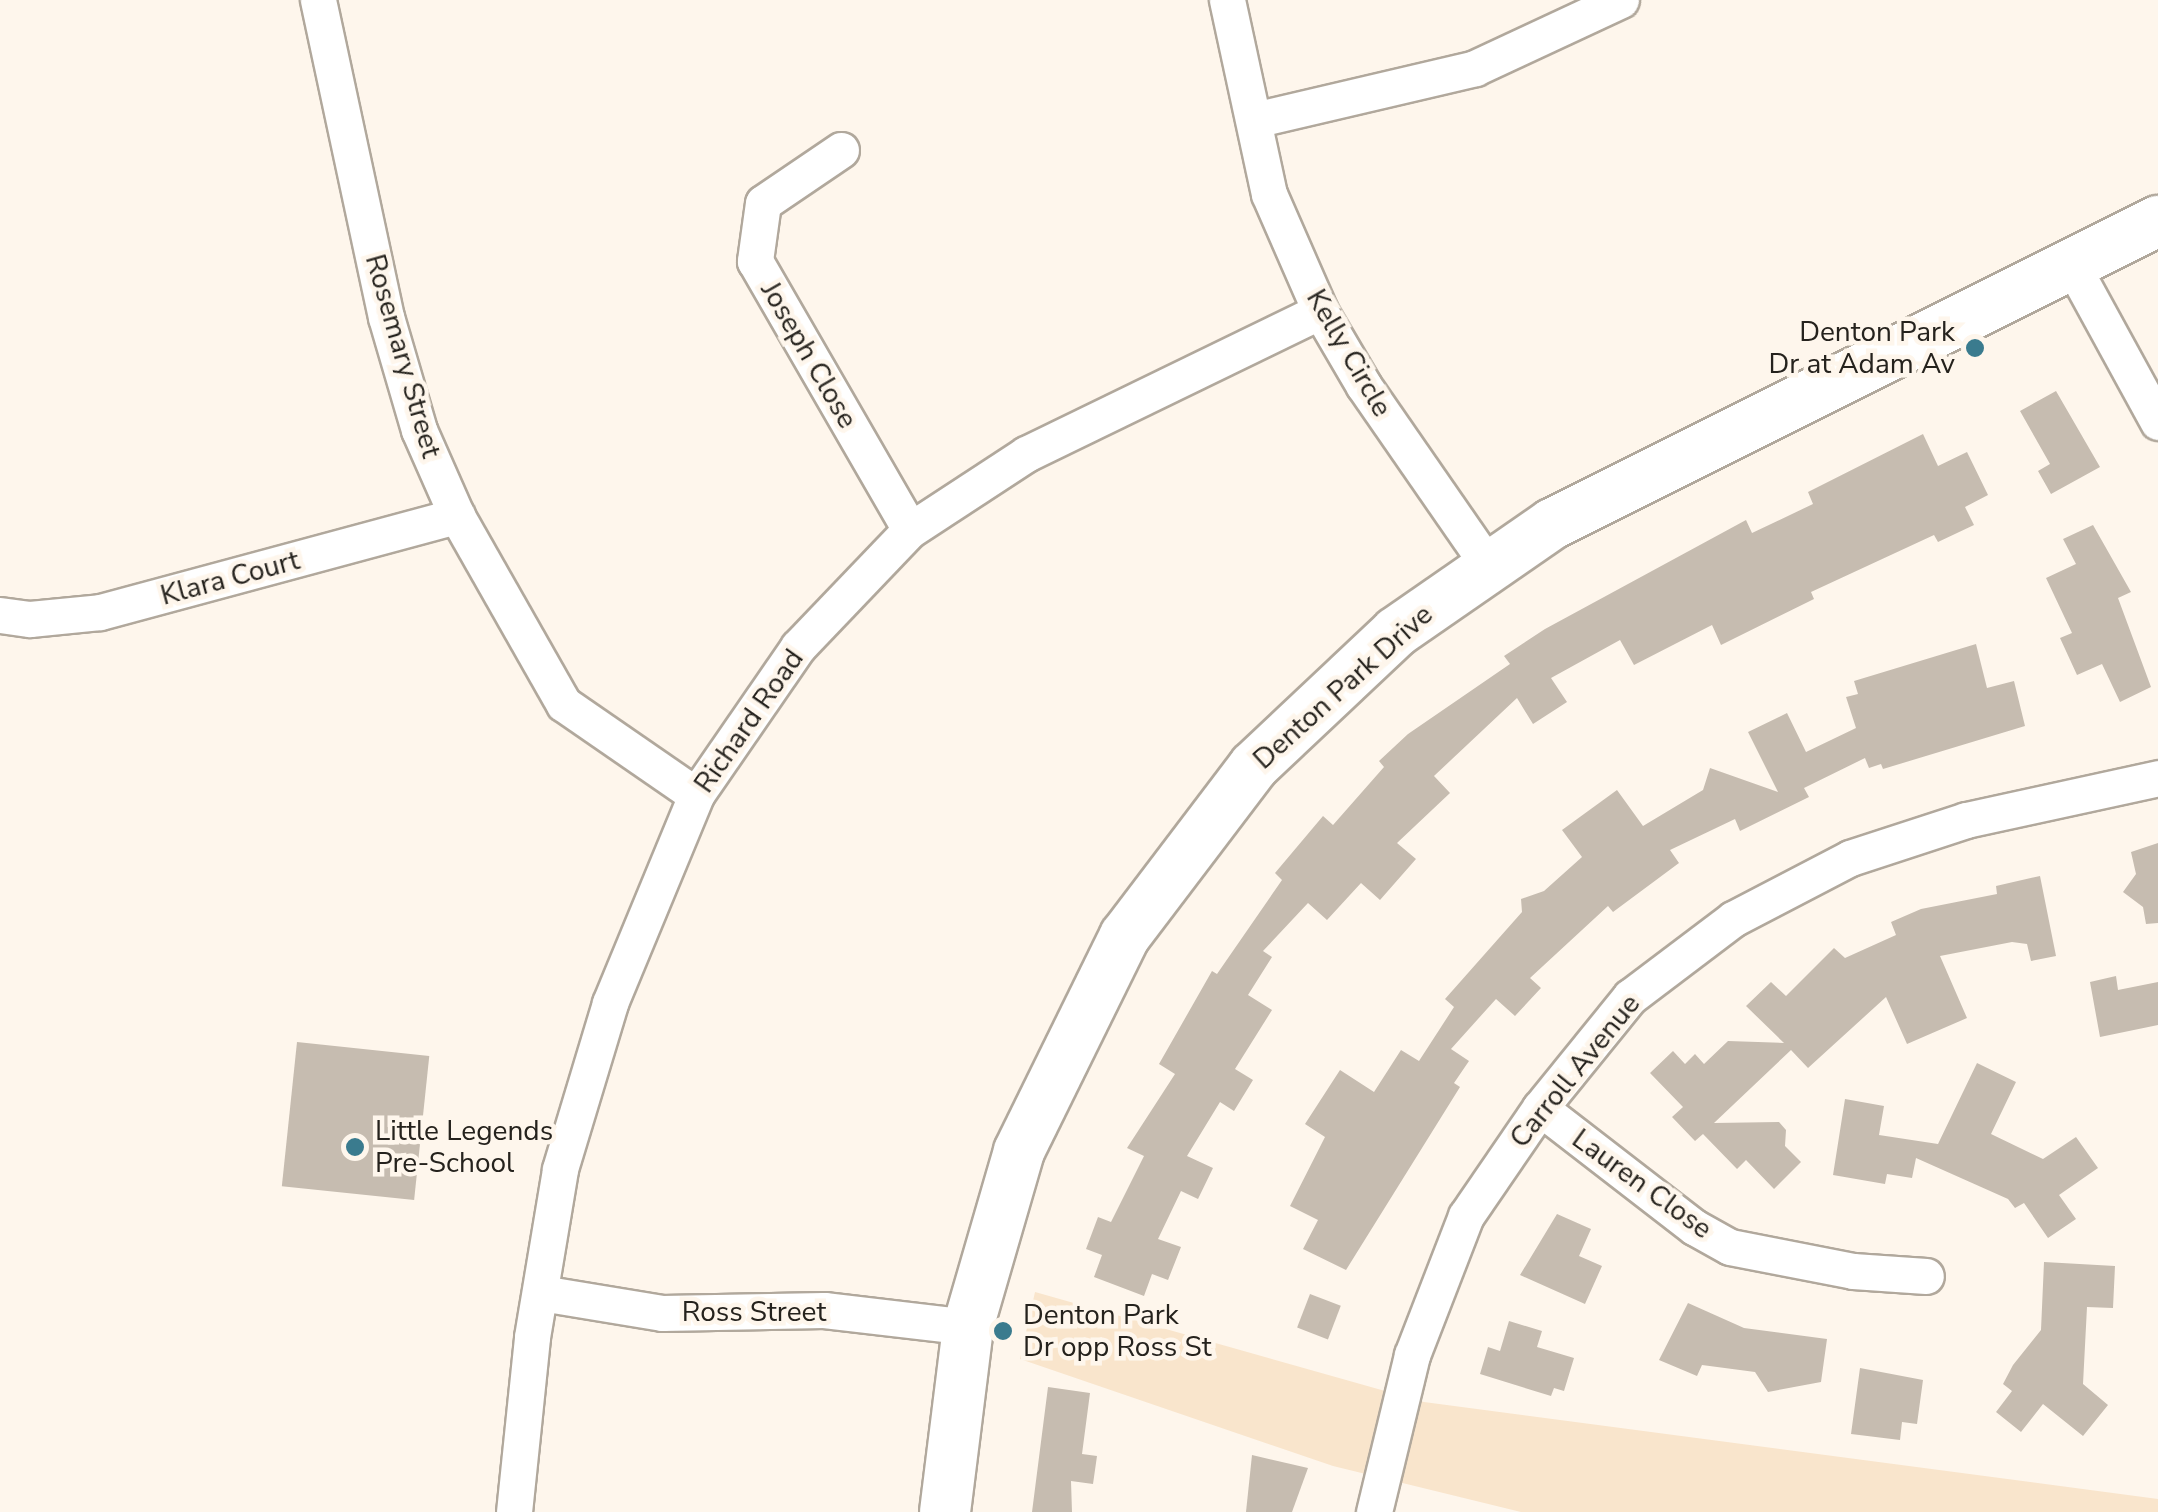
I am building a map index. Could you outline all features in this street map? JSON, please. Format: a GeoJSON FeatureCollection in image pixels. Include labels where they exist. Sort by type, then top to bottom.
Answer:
{"type":"FeatureCollection","features":[{"type":"Feature","properties":{"kind":"main road","name":"Denton Park Drive"},"geometry":{"type":"LineString","coordinates":[[945,1512],[968,1326],[1019,1152],[1088,1001],[1134,922],[1208,820],[1302,716],[1396,632],[1488,565],[1626,485],[2158,221]]}},
{"type":"Feature","properties":{"kind":"street","name":"Rosemary Street"},"geometry":{"type":"LineString","coordinates":[[318,0],[386,318],[419,430],[457,516],[564,704],[696,795]]}},
{"type":"Feature","properties":{"kind":"street","name":"Kelly Circle"},"geometry":{"type":"LineString","coordinates":[[1227,0],[1269,194],[1320,311],[1364,386],[1488,565]]}},
{"type":"Feature","properties":{"kind":"street"},"geometry":{"type":"LineString","coordinates":[[1254,120],[1475,68],[1621,0]]}},
{"type":"Feature","properties":{"kind":"street","name":"Joseph Close"},"geometry":{"type":"LineString","coordinates":[[840,150],[763,202],[755,261],[910,530]]}},
{"type":"Feature","properties":{"kind":"street"},"geometry":{"type":"LineString","coordinates":[[2072,265],[2158,422]]}},
{"type":"Feature","properties":{"kind":"street","name":"Richard Road"},"geometry":{"type":"LineString","coordinates":[[514,1512],[560,1169],[610,1003],[696,795],[798,648],[910,530],[1026,454],[1320,311]]}},
{"type":"Feature","properties":{"kind":"street","name":"Klara Court"},"geometry":{"type":"LineString","coordinates":[[0,614],[30,620],[100,612],[457,516]]}},
{"type":"Feature","properties":{"kind":"street","name":"Carroll Avenue"},"geometry":{"type":"LineString","coordinates":[[1374,1512],[1412,1355],[1466,1216],[1540,1108],[1630,997],[1733,919],[1850,858],[1966,820],[2158,778]]}},
{"type":"Feature","properties":{"kind":"street","name":"Lauren Close"},"geometry":{"type":"LineString","coordinates":[[1540,1108],[1694,1227],[1730,1246],[1854,1271],[1926,1276]]}},
{"type":"Feature","properties":{"kind":"street","name":"Ross Street"},"geometry":{"type":"LineString","coordinates":[[541,1293],[662,1313],[824,1310],[968,1326]]}},
{"type":"Feature","properties":{"kind":"shaded area"},"geometry":{"type":"Polygon","coordinates":[[[1035,1292],[1424,1402],[2158,1499],[2158,1512],[1521,1512],[1333,1466],[1020,1359],[1035,1292]]]}},
{"type":"Feature","properties":{"kind":"building"},"geometry":{"type":"Polygon","coordinates":[[[2056,391],[2100,467],[2051,494],[2038,471],[2050,464],[2020,411],[2056,391]]]}},
{"type":"Feature","properties":{"kind":"building"},"geometry":{"type":"Polygon","coordinates":[[[1923,434],[1938,466],[1967,452],[1988,495],[1965,507],[1974,525],[1938,542],[1934,535],[1811,592],[1814,599],[1721,645],[1712,625],[1634,665],[1620,640],[1551,678],[1567,702],[1533,724],[1517,698],[1434,776],[1450,793],[1397,843],[1416,859],[1380,900],[1361,883],[1327,920],[1308,903],[1263,951],[1272,957],[1248,995],[1272,1010],[1235,1069],[1253,1080],[1234,1111],[1220,1102],[1187,1156],[1213,1168],[1198,1199],[1181,1191],[1158,1239],[1181,1247],[1168,1280],[1152,1274],[1144,1296],[1094,1277],[1102,1255],[1086,1249],[1098,1217],[1111,1222],[1144,1156],[1127,1148],[1175,1074],[1159,1064],[1212,971],[1217,974],[1282,880],[1275,873],[1323,816],[1333,825],[1384,767],[1379,761],[1408,734],[1510,664],[1504,656],[1545,629],[1746,520],[1752,533],[1813,504],[1808,492],[1923,434]]]}},
{"type":"Feature","properties":{"kind":"building"},"geometry":{"type":"Polygon","coordinates":[[[2093,525],[2131,592],[2118,598],[2151,687],[2120,702],[2102,664],[2077,675],[2060,638],[2072,633],[2046,578],[2076,564],[2063,539],[2093,525]]]}},
{"type":"Feature","properties":{"kind":"building"},"geometry":{"type":"Polygon","coordinates":[[[1976,644],[1987,688],[2014,681],[2025,726],[1883,769],[1881,764],[1869,768],[1865,758],[1804,788],[1809,797],[1740,831],[1735,819],[1670,850],[1679,863],[1613,912],[1608,906],[1530,978],[1541,988],[1515,1016],[1496,999],[1451,1049],[1469,1061],[1454,1083],[1460,1087],[1346,1270],[1303,1249],[1318,1220],[1290,1206],[1325,1137],[1305,1124],[1340,1070],[1374,1092],[1401,1050],[1419,1061],[1454,1007],[1445,999],[1522,912],[1521,899],[1544,891],[1582,857],[1562,830],[1617,790],[1643,826],[1703,790],[1710,768],[1778,792],[1748,732],[1787,713],[1806,752],[1856,728],[1846,697],[1858,694],[1854,681],[1976,644]]]}},
{"type":"Feature","properties":{"kind":"building"},"geometry":{"type":"Polygon","coordinates":[[[2158,843],[2158,923],[2146,924],[2143,907],[2123,892],[2136,874],[2131,852],[2158,843]]]}},
{"type":"Feature","properties":{"kind":"building"},"geometry":{"type":"Polygon","coordinates":[[[2040,876],[2056,956],[2031,961],[2027,944],[2012,942],[1940,956],[1967,1018],[1907,1044],[1886,997],[1808,1068],[1791,1050],[1714,1123],[1779,1122],[1786,1130],[1785,1146],[1801,1162],[1774,1189],[1746,1160],[1737,1169],[1703,1134],[1695,1141],[1672,1117],[1683,1107],[1650,1073],[1673,1051],[1685,1064],[1695,1054],[1704,1064],[1728,1041],[1784,1043],[1746,1006],[1771,982],[1786,996],[1834,948],[1845,958],[1896,935],[1891,922],[1921,909],[1997,894],[1996,886],[2040,876]]]}},
{"type":"Feature","properties":{"kind":"building"},"geometry":{"type":"Polygon","coordinates":[[[2116,976],[2118,990],[2158,982],[2158,1025],[2100,1037],[2090,982],[2116,976]]]}},
{"type":"Feature","properties":{"kind":"building","name":"Little Legends Pre-School"},"geometry":{"type":"Polygon","coordinates":[[[297,1042],[429,1056],[414,1200],[282,1186],[297,1042]]]}},
{"type":"Feature","properties":{"kind":"building"},"geometry":{"type":"Polygon","coordinates":[[[1977,1063],[2016,1082],[1991,1134],[2043,1159],[2076,1137],[2098,1168],[2059,1195],[2076,1219],[2048,1238],[2024,1203],[2015,1208],[2008,1199],[1916,1158],[1912,1178],[1887,1174],[1885,1184],[1833,1175],[1845,1099],[1884,1106],[1879,1135],[1938,1144],[1977,1063]]]}},
{"type":"Feature","properties":{"kind":"building"},"geometry":{"type":"Polygon","coordinates":[[[1557,1214],[1591,1229],[1579,1256],[1602,1266],[1585,1304],[1520,1275],[1557,1214]]]}},
{"type":"Feature","properties":{"kind":"building"},"geometry":{"type":"Polygon","coordinates":[[[2044,1262],[2115,1266],[2113,1308],[2087,1307],[2083,1384],[2108,1405],[2083,1436],[2043,1404],[2021,1432],[1996,1412],[2012,1391],[2003,1384],[2013,1365],[2041,1330],[2044,1262]]]}},
{"type":"Feature","properties":{"kind":"building"},"geometry":{"type":"Polygon","coordinates":[[[1310,1294],[1341,1306],[1328,1339],[1297,1328],[1310,1294]]]}},
{"type":"Feature","properties":{"kind":"building"},"geometry":{"type":"Polygon","coordinates":[[[1688,1303],[1744,1328],[1827,1339],[1821,1382],[1768,1392],[1755,1372],[1702,1365],[1697,1376],[1659,1360],[1688,1303]]]}},
{"type":"Feature","properties":{"kind":"building"},"geometry":{"type":"Polygon","coordinates":[[[1509,1321],[1542,1331],[1537,1347],[1574,1358],[1564,1391],[1554,1388],[1551,1396],[1480,1374],[1488,1347],[1500,1351],[1509,1321]]]}},
{"type":"Feature","properties":{"kind":"building"},"geometry":{"type":"Polygon","coordinates":[[[1860,1368],[1923,1380],[1917,1424],[1902,1422],[1900,1440],[1851,1434],[1860,1368]]]}},
{"type":"Feature","properties":{"kind":"building"},"geometry":{"type":"Polygon","coordinates":[[[1048,1387],[1090,1393],[1082,1454],[1097,1456],[1093,1484],[1071,1481],[1072,1512],[1032,1512],[1048,1387]]]}},
{"type":"Feature","properties":{"kind":"building"},"geometry":{"type":"Polygon","coordinates":[[[1252,1455],[1308,1468],[1292,1512],[1246,1512],[1252,1455]]]}},
{"type":"Feature","properties":{"kind":"place","name":"Denton Park Dr at Adam Av"},"geometry":{"type":"Point","coordinates":[1975,348]}},
{"type":"Feature","properties":{"kind":"place","name":"Little Legends Pre-School"},"geometry":{"type":"Point","coordinates":[355,1147]}},
{"type":"Feature","properties":{"kind":"place","name":"Denton Park Dr opp Ross St"},"geometry":{"type":"Point","coordinates":[1003,1331]}}]}
